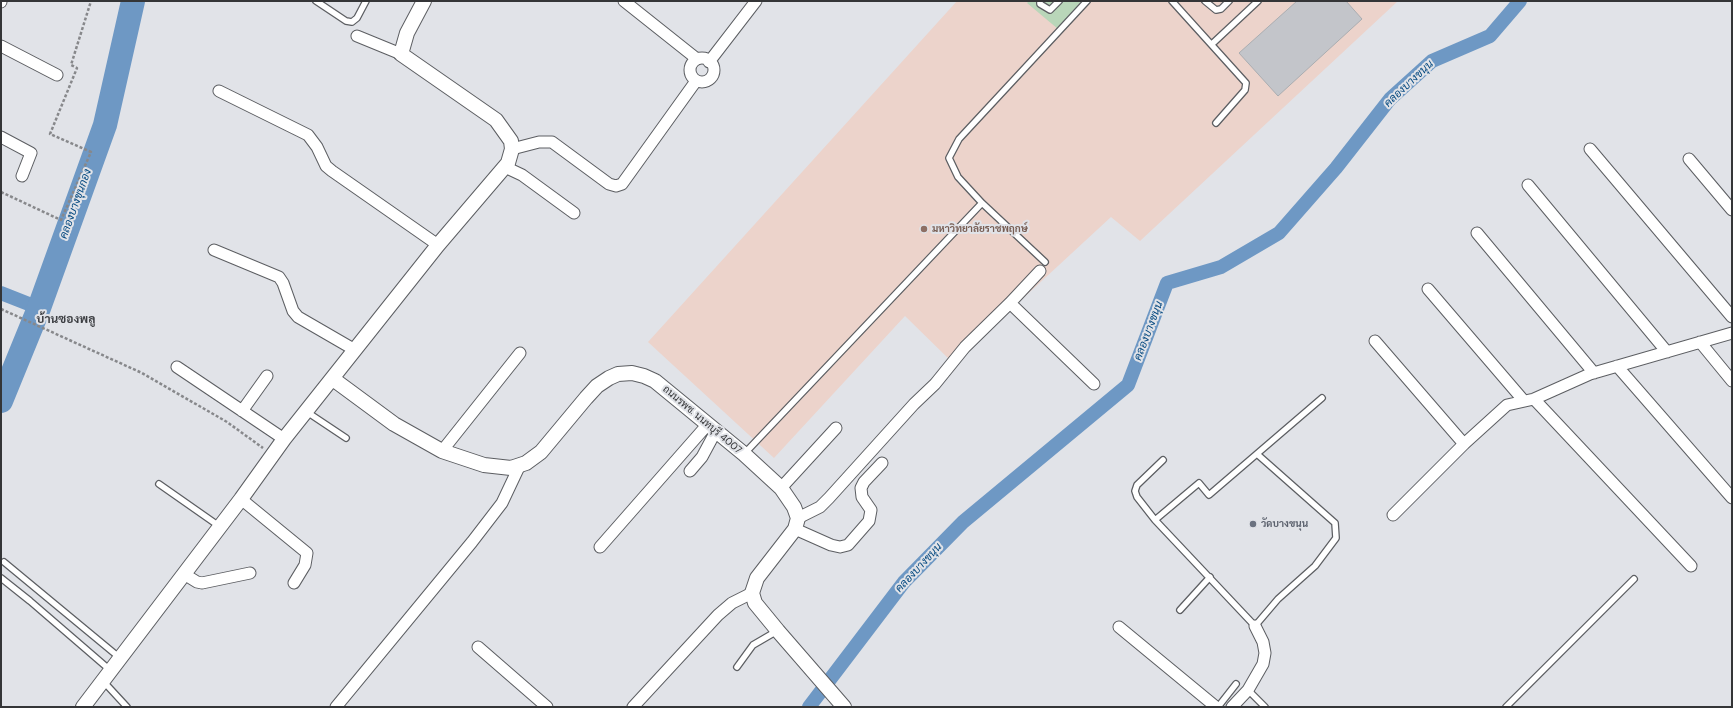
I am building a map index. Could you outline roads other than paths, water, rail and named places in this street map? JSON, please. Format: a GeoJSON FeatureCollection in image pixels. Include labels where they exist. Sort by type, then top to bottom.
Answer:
{"type":"FeatureCollection","features":[{"type":"Feature","properties":{"kind":"street"},"geometry":{"type":"LineString","coordinates":[[401,54],[407,33],[424,1]]}},
{"type":"Feature","properties":{"kind":"street"},"geometry":{"type":"LineString","coordinates":[[624,1],[697,59]]}},
{"type":"Feature","properties":{"kind":"street"},"geometry":{"type":"LineString","coordinates":[[709,62],[756,1]]}},
{"type":"Feature","properties":{"kind":"street"},"geometry":{"type":"LineString","coordinates":[[83,707],[241,499],[284,439],[307,412],[438,245],[508,163],[512,149],[509,137],[496,120],[401,54],[357,36]]}},
{"type":"Feature","properties":{"kind":"street"},"geometry":{"type":"LineString","coordinates":[[1,46],[57,75]]}},
{"type":"Feature","properties":{"kind":"street"},"geometry":{"type":"LineString","coordinates":[[702,58],[709,62],[714,68],[711,78],[701,83],[692,78],[690,67],[697,59],[702,58]]}},
{"type":"Feature","properties":{"kind":"street"},"geometry":{"type":"LineString","coordinates":[[512,149],[539,142],[552,142],[609,184],[616,186],[622,184],[696,81]]}},
{"type":"Feature","properties":{"kind":"street"},"geometry":{"type":"LineString","coordinates":[[219,91],[308,135],[317,146],[326,166],[438,245]]}},
{"type":"Feature","properties":{"kind":"street"},"geometry":{"type":"LineString","coordinates":[[1,138],[31,153],[22,176]]}},
{"type":"Feature","properties":{"kind":"street"},"geometry":{"type":"LineString","coordinates":[[1590,149],[1732,317]]}},
{"type":"Feature","properties":{"kind":"street"},"geometry":{"type":"LineString","coordinates":[[1689,159],[1732,210]]}},
{"type":"Feature","properties":{"kind":"street"},"geometry":{"type":"LineString","coordinates":[[505,167],[522,175],[574,213]]}},
{"type":"Feature","properties":{"kind":"street"},"geometry":{"type":"LineString","coordinates":[[1528,185],[1667,352]]}},
{"type":"Feature","properties":{"kind":"street"},"geometry":{"type":"LineString","coordinates":[[1478,233],[1594,373]]}},
{"type":"Feature","properties":{"kind":"street"},"geometry":{"type":"LineString","coordinates":[[214,250],[279,277],[283,282],[288,300],[298,317],[355,350]]}},
{"type":"Feature","properties":{"kind":"street"},"geometry":{"type":"LineString","coordinates":[[843,705],[755,603],[752,593],[757,578],[796,523],[820,507],[829,498],[914,404],[935,384],[965,347],[1010,303],[1043,266]]}},
{"type":"Feature","properties":{"kind":"street"},"geometry":{"type":"LineString","coordinates":[[1428,289],[1529,400],[1691,566]]}},
{"type":"Feature","properties":{"kind":"street"},"geometry":{"type":"LineString","coordinates":[[1010,303],[1094,384]]}},
{"type":"Feature","properties":{"kind":"street"},"geometry":{"type":"LineString","coordinates":[[1393,515],[1464,444],[1507,404],[1529,400],[1594,373],[1732,333]]}},
{"type":"Feature","properties":{"kind":"street"},"geometry":{"type":"LineString","coordinates":[[1375,341],[1464,444]]}},
{"type":"Feature","properties":{"kind":"street"},"geometry":{"type":"LineString","coordinates":[[1700,342],[1732,381]]}},
{"type":"Feature","properties":{"kind":"street"},"geometry":{"type":"LineString","coordinates":[[442,451],[520,354]]}},
{"type":"Feature","properties":{"kind":"street"},"geometry":{"type":"LineString","coordinates":[[1617,366],[1732,498]]}},
{"type":"Feature","properties":{"kind":"street"},"geometry":{"type":"LineString","coordinates":[[177,367],[284,439]]}},
{"type":"Feature","properties":{"kind":"street","name":"ถนนรพช. นนทบุรี 4007"},"geometry":{"type":"LineString","coordinates":[[519,467],[535,458],[541,452],[597,386],[618,374],[632,373],[655,381],[744,454],[781,488],[794,507],[796,523]]}},
{"type":"Feature","properties":{"kind":"street"},"geometry":{"type":"LineString","coordinates":[[242,411],[267,376]]}},
{"type":"Feature","properties":{"kind":"street"},"geometry":{"type":"LineString","coordinates":[[333,379],[394,424],[442,451],[484,465],[519,467],[502,502],[472,542],[336,707]]}},
{"type":"Feature","properties":{"kind":"street"},"geometry":{"type":"LineString","coordinates":[[690,471],[702,457],[712,427]]}},
{"type":"Feature","properties":{"kind":"street"},"geometry":{"type":"LineString","coordinates":[[600,547],[712,427]]}},
{"type":"Feature","properties":{"kind":"street"},"geometry":{"type":"LineString","coordinates":[[781,488],[836,428]]}},
{"type":"Feature","properties":{"kind":"street"},"geometry":{"type":"LineString","coordinates":[[796,523],[831,545],[840,547],[848,545],[868,521],[870,510],[862,497],[861,488],[864,482],[882,463]]}},
{"type":"Feature","properties":{"kind":"street"},"geometry":{"type":"LineString","coordinates":[[241,499],[307,554],[305,565],[294,583]]}},
{"type":"Feature","properties":{"kind":"street"},"geometry":{"type":"LineString","coordinates":[[184,574],[197,582],[202,583],[250,573]]}},
{"type":"Feature","properties":{"kind":"street"},"geometry":{"type":"LineString","coordinates":[[633,707],[718,615],[732,603],[752,593]]}},
{"type":"Feature","properties":{"kind":"street"},"geometry":{"type":"LineString","coordinates":[[1232,707],[1248,690],[1263,664],[1265,653],[1261,635],[1255,626]]}},
{"type":"Feature","properties":{"kind":"street"},"geometry":{"type":"LineString","coordinates":[[1119,627],[1217,707]]}},
{"type":"Feature","properties":{"kind":"street"},"geometry":{"type":"LineString","coordinates":[[478,647],[547,707]]}},
{"type":"Feature","properties":{"kind":"lane"},"geometry":{"type":"LineString","coordinates":[[316,1],[346,21],[352,22],[357,18],[366,1]]}},
{"type":"Feature","properties":{"kind":"lane"},"geometry":{"type":"LineString","coordinates":[[1040,1],[1040,4],[1050,10],[1059,1]]}},
{"type":"Feature","properties":{"kind":"lane"},"geometry":{"type":"LineString","coordinates":[[1043,266],[958,177],[949,158],[959,139],[1087,1]]}},
{"type":"Feature","properties":{"kind":"lane"},"geometry":{"type":"LineString","coordinates":[[1172,1],[1246,80],[1247,87],[1216,123]]}},
{"type":"Feature","properties":{"kind":"lane"},"geometry":{"type":"LineString","coordinates":[[1205,1],[1216,10],[1221,9],[1229,1]]}},
{"type":"Feature","properties":{"kind":"lane"},"geometry":{"type":"LineString","coordinates":[[1212,44],[1258,1]]}},
{"type":"Feature","properties":{"kind":"lane"},"geometry":{"type":"LineString","coordinates":[[744,454],[982,203]]}},
{"type":"Feature","properties":{"kind":"lane"},"geometry":{"type":"LineString","coordinates":[[1155,520],[1199,483],[1208,495],[1322,398]]}},
{"type":"Feature","properties":{"kind":"lane"},"geometry":{"type":"LineString","coordinates":[[307,412],[346,438]]}},
{"type":"Feature","properties":{"kind":"lane"},"geometry":{"type":"LineString","coordinates":[[1163,460],[1137,485],[1135,491],[1155,520],[1255,626],[1278,599],[1315,566],[1336,538],[1335,523],[1257,454]]}},
{"type":"Feature","properties":{"kind":"lane"},"geometry":{"type":"LineString","coordinates":[[158,484],[219,526]]}},
{"type":"Feature","properties":{"kind":"lane"},"geometry":{"type":"LineString","coordinates":[[4,562],[120,658]]}},
{"type":"Feature","properties":{"kind":"lane"},"geometry":{"type":"LineString","coordinates":[[1180,610],[1210,577]]}},
{"type":"Feature","properties":{"kind":"lane"},"geometry":{"type":"LineString","coordinates":[[1,578],[30,601],[107,676],[127,707]]}},
{"type":"Feature","properties":{"kind":"lane"},"geometry":{"type":"LineString","coordinates":[[1506,707],[1634,579]]}},
{"type":"Feature","properties":{"kind":"lane"},"geometry":{"type":"LineString","coordinates":[[737,666],[753,645],[778,631]]}},
{"type":"Feature","properties":{"kind":"lane"},"geometry":{"type":"LineString","coordinates":[[1217,707],[1236,684]]}},
{"type":"Feature","properties":{"kind":"lane"},"geometry":{"type":"LineString","coordinates":[[1248,690],[1265,707]]}},
{"type":"Feature","properties":{"kind":"waterway","name":"คลองบางขุนกอง"},"geometry":{"type":"LineString","coordinates":[[1,401],[39,308],[105,125],[133,1]]}},
{"type":"Feature","properties":{"kind":"waterway","name":"คลองบางขนุน"},"geometry":{"type":"LineString","coordinates":[[809,707],[904,582],[963,522],[1128,385],[1167,283],[1221,267],[1279,233],[1336,168],[1390,99],[1432,61],[1490,36],[1520,1]]}},
{"type":"Feature","properties":{"kind":"waterway"},"geometry":{"type":"LineString","coordinates":[[1,293],[39,308]]}},
{"type":"Feature","properties":{"kind":"place","name":"มหาวิทยาลัยราชพฤกษ์"},"geometry":{"type":"Point","coordinates":[924,229]}},
{"type":"Feature","properties":{"kind":"place","name":"วัดบางขนุน"},"geometry":{"type":"Point","coordinates":[1253,524]}},
{"type":"Feature","properties":{"kind":"district","name":"บ้านซองพลู"},"geometry":{"type":"Point","coordinates":[66,320]}}]}
